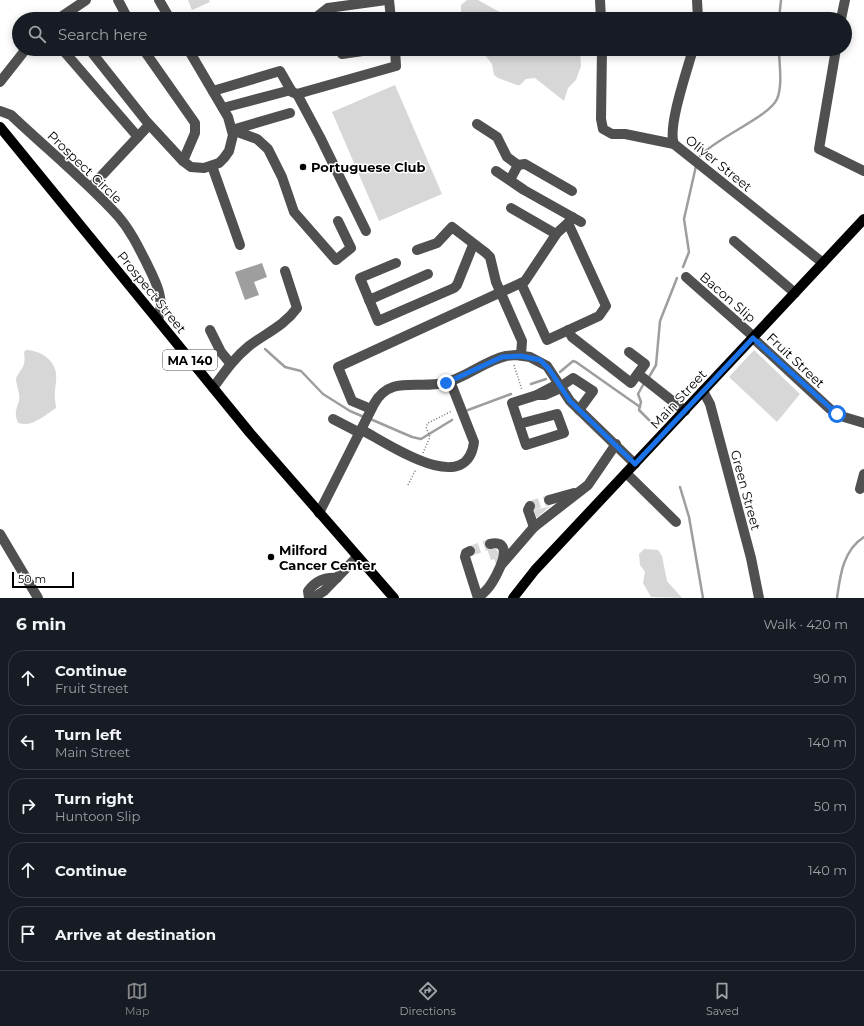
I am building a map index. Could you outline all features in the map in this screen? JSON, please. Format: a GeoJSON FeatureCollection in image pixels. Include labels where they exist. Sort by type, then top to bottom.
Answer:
{"type":"FeatureCollection","features":[{"type":"Feature","properties":{"kind":"main road","name":"Prospect Street"},"geometry":{"type":"LineString","coordinates":[[0,127],[213,388],[357,557],[394,598]]}},
{"type":"Feature","properties":{"kind":"main road","name":"Main Street"},"geometry":{"type":"LineString","coordinates":[[517,596],[535,570],[864,219]]}},
{"type":"Feature","properties":{"kind":"street"},"geometry":{"type":"LineString","coordinates":[[69,12],[86,0]]}},
{"type":"Feature","properties":{"kind":"street"},"geometry":{"type":"LineString","coordinates":[[118,0],[124,12]]}},
{"type":"Feature","properties":{"kind":"street"},"geometry":{"type":"LineString","coordinates":[[159,0],[166,12]]}},
{"type":"Feature","properties":{"kind":"street"},"geometry":{"type":"LineString","coordinates":[[323,12],[328,8],[387,0],[390,12]]}},
{"type":"Feature","properties":{"kind":"street"},"geometry":{"type":"LineString","coordinates":[[600,0],[601,12]]}},
{"type":"Feature","properties":{"kind":"street"},"geometry":{"type":"LineString","coordinates":[[697,0],[698,12]]}},
{"type":"Feature","properties":{"kind":"street"},"geometry":{"type":"LineString","coordinates":[[843,12],[845,0]]}},
{"type":"Feature","properties":{"kind":"street"},"geometry":{"type":"LineString","coordinates":[[0,82],[20,56]]}},
{"type":"Feature","properties":{"kind":"street"},"geometry":{"type":"LineString","coordinates":[[68,56],[138,137]]}},
{"type":"Feature","properties":{"kind":"street"},"geometry":{"type":"LineString","coordinates":[[95,56],[149,125],[183,161],[191,167],[204,168],[219,163],[229,151],[233,135],[223,108],[192,56]]}},
{"type":"Feature","properties":{"kind":"street"},"geometry":{"type":"LineString","coordinates":[[148,56],[195,123],[195,133],[183,161]]}},
{"type":"Feature","properties":{"kind":"street"},"geometry":{"type":"LineString","coordinates":[[223,108],[294,92],[396,66],[395,56]]}},
{"type":"Feature","properties":{"kind":"street"},"geometry":{"type":"LineString","coordinates":[[602,56],[600,119],[603,129],[612,134],[625,134],[674,144]]}},
{"type":"Feature","properties":{"kind":"street","name":"Oliver Street"},"geometry":{"type":"LineString","coordinates":[[691,56],[674,120],[672,135],[674,144],[823,263]]}},
{"type":"Feature","properties":{"kind":"street"},"geometry":{"type":"LineString","coordinates":[[835,56],[819,149],[864,171]]}},
{"type":"Feature","properties":{"kind":"street"},"geometry":{"type":"LineString","coordinates":[[213,92],[280,71],[320,137],[366,231]]}},
{"type":"Feature","properties":{"kind":"street","name":"Prospect Circle"},"geometry":{"type":"LineString","coordinates":[[0,111],[11,115],[91,187],[118,216],[137,244],[158,288],[162,309],[158,320]]}},
{"type":"Feature","properties":{"kind":"street"},"geometry":{"type":"LineString","coordinates":[[232,130],[290,113]]}},
{"type":"Feature","properties":{"kind":"street"},"geometry":{"type":"LineString","coordinates":[[477,124],[497,137],[507,157],[518,165],[525,164],[572,191]]}},
{"type":"Feature","properties":{"kind":"street"},"geometry":{"type":"LineString","coordinates":[[91,187],[149,125]]}},
{"type":"Feature","properties":{"kind":"street"},"geometry":{"type":"LineString","coordinates":[[232,130],[257,139],[268,149],[282,177],[294,212],[336,260],[351,248],[338,221]]}},
{"type":"Feature","properties":{"kind":"street"},"geometry":{"type":"LineString","coordinates":[[510,180],[518,165]]}},
{"type":"Feature","properties":{"kind":"street"},"geometry":{"type":"LineString","coordinates":[[212,166],[240,245]]}},
{"type":"Feature","properties":{"kind":"street"},"geometry":{"type":"LineString","coordinates":[[496,171],[570,220],[582,222]]}},
{"type":"Feature","properties":{"kind":"street"},"geometry":{"type":"LineString","coordinates":[[512,208],[556,234]]}},
{"type":"Feature","properties":{"kind":"street"},"geometry":{"type":"LineString","coordinates":[[370,411],[352,400],[338,367],[525,281],[556,234],[570,220]]}},
{"type":"Feature","properties":{"kind":"street"},"geometry":{"type":"LineString","coordinates":[[521,283],[547,340],[599,316],[606,306],[570,220]]}},
{"type":"Feature","properties":{"kind":"street"},"geometry":{"type":"LineString","coordinates":[[417,250],[437,243],[452,227],[490,258],[500,292],[522,341],[517,358]]}},
{"type":"Feature","properties":{"kind":"street"},"geometry":{"type":"LineString","coordinates":[[734,241],[795,293]]}},
{"type":"Feature","properties":{"kind":"street"},"geometry":{"type":"LineString","coordinates":[[396,262],[360,278],[378,321],[454,288],[457,285],[473,245]]}},
{"type":"Feature","properties":{"kind":"street"},"geometry":{"type":"LineString","coordinates":[[213,388],[230,363],[250,345],[273,331],[291,317],[297,308],[285,271]]}},
{"type":"Feature","properties":{"kind":"street"},"geometry":{"type":"LineString","coordinates":[[369,300],[428,274]]}},
{"type":"Feature","properties":{"kind":"street","name":"Bacon Slip"},"geometry":{"type":"LineString","coordinates":[[686,277],[753,337]]}},
{"type":"Feature","properties":{"kind":"street"},"geometry":{"type":"LineString","coordinates":[[210,330],[221,352],[230,363]]}},
{"type":"Feature","properties":{"kind":"street"},"geometry":{"type":"LineString","coordinates":[[568,330],[572,337],[631,383],[640,376],[645,364],[629,352]]}},
{"type":"Feature","properties":{"kind":"street","name":"Fruit Street"},"geometry":{"type":"LineString","coordinates":[[753,337],[830,409],[848,419],[864,423]]}},
{"type":"Feature","properties":{"kind":"street"},"geometry":{"type":"LineString","coordinates":[[320,513],[370,411],[382,392],[394,386],[436,384],[450,381],[502,357],[540,360],[547,366],[560,386],[579,410],[616,444],[635,464]]}},
{"type":"Feature","properties":{"kind":"street"},"geometry":{"type":"LineString","coordinates":[[640,376],[685,411]]}},
{"type":"Feature","properties":{"kind":"street"},"geometry":{"type":"LineString","coordinates":[[519,424],[512,403],[560,386],[573,378],[594,391],[579,410]]}},
{"type":"Feature","properties":{"kind":"street"},"geometry":{"type":"LineString","coordinates":[[333,419],[362,429],[418,460],[432,465],[448,468],[460,465],[469,455],[474,442],[450,381]]}},
{"type":"Feature","properties":{"kind":"street","name":"Green Street"},"geometry":{"type":"LineString","coordinates":[[703,391],[712,412],[751,558],[759,598]]}},
{"type":"Feature","properties":{"kind":"street"},"geometry":{"type":"LineString","coordinates":[[470,551],[466,553],[465,557],[478,598],[489,587],[502,564],[534,527],[579,492],[596,475],[616,444]]}},
{"type":"Feature","properties":{"kind":"street"},"geometry":{"type":"LineString","coordinates":[[626,473],[676,522]]}},
{"type":"Feature","properties":{"kind":"street"},"geometry":{"type":"LineString","coordinates":[[860,489],[864,474]]}},
{"type":"Feature","properties":{"kind":"street"},"geometry":{"type":"LineString","coordinates":[[554,511],[554,504],[549,500],[579,492]]}},
{"type":"Feature","properties":{"kind":"street"},"geometry":{"type":"LineString","coordinates":[[530,506],[528,510],[534,527]]}},
{"type":"Feature","properties":{"kind":"street"},"geometry":{"type":"LineString","coordinates":[[0,534],[38,598]]}},
{"type":"Feature","properties":{"kind":"street"},"geometry":{"type":"LineString","coordinates":[[490,544],[498,544],[502,548],[504,555],[502,564]]}},
{"type":"Feature","properties":{"kind":"street"},"geometry":{"type":"LineString","coordinates":[[313,598],[324,591],[357,557]]}},
{"type":"Feature","properties":{"kind":"street"},"geometry":{"type":"LineString","coordinates":[[309,598],[308,591],[315,582],[328,577],[337,578]]}},
{"type":"Feature","properties":{"kind":"path"},"geometry":{"type":"LineString","coordinates":[[517,358],[523,393]]}},
{"type":"Feature","properties":{"kind":"path"},"geometry":{"type":"LineString","coordinates":[[430,436],[426,427],[428,422],[452,410]]}},
{"type":"Feature","properties":{"kind":"shaded area"},"geometry":{"type":"Polygon","coordinates":[[[188,0],[209,0],[210,2],[192,10],[188,0]]]}},
{"type":"Feature","properties":{"kind":"shaded area"},"geometry":{"type":"Polygon","coordinates":[[[467,0],[478,0],[500,12],[461,12],[461,5],[467,0]]]}},
{"type":"Feature","properties":{"kind":"shaded area"},"geometry":{"type":"Polygon","coordinates":[[[486,56],[580,56],[581,66],[576,80],[568,88],[564,101],[535,78],[526,79],[520,85],[517,85],[498,78],[494,75],[492,64],[486,56]]]}},
{"type":"Feature","properties":{"kind":"shaded area"},"geometry":{"type":"Polygon","coordinates":[[[395,85],[442,194],[379,221],[332,112],[395,85]]]}},
{"type":"Feature","properties":{"kind":"shaded area"},"geometry":{"type":"Polygon","coordinates":[[[262,263],[267,277],[254,282],[259,295],[245,300],[235,272],[262,263]]]}},
{"type":"Feature","properties":{"kind":"shaded area"},"geometry":{"type":"Polygon","coordinates":[[[26,350],[31,350],[45,356],[55,368],[56,408],[38,420],[28,424],[23,424],[18,423],[16,418],[19,394],[16,378],[23,366],[25,360],[24,352],[26,350]]]}},
{"type":"Feature","properties":{"kind":"shaded area"},"geometry":{"type":"Polygon","coordinates":[[[754,350],[800,394],[777,422],[729,377],[754,350]]]}},
{"type":"Feature","properties":{"kind":"shaded area"},"geometry":{"type":"Polygon","coordinates":[[[548,505],[550,506],[538,517],[536,517],[534,510],[548,507],[548,505]]]}},
{"type":"Feature","properties":{"kind":"shaded area"},"geometry":{"type":"Polygon","coordinates":[[[487,549],[496,549],[499,553],[496,564],[494,559],[491,560],[487,549]]]}},
{"type":"Feature","properties":{"kind":"shaded area"},"geometry":{"type":"Polygon","coordinates":[[[644,549],[658,550],[662,556],[667,581],[682,598],[651,597],[643,583],[645,572],[640,565],[639,554],[644,549]]]}},
{"type":"Feature","properties":{"kind":"waterway"},"geometry":{"type":"LineString","coordinates":[[780,12],[781,0]]}},
{"type":"Feature","properties":{"kind":"waterway"},"geometry":{"type":"LineString","coordinates":[[700,156],[718,142],[764,113],[772,106],[777,99],[780,87],[779,56]]}},
{"type":"Feature","properties":{"kind":"waterway"},"geometry":{"type":"LineString","coordinates":[[683,267],[689,252],[684,219],[696,166]]}},
{"type":"Feature","properties":{"kind":"waterway"},"geometry":{"type":"LineString","coordinates":[[649,377],[656,365],[660,321],[677,278]]}},
{"type":"Feature","properties":{"kind":"waterway"},"geometry":{"type":"LineString","coordinates":[[265,349],[285,367],[301,371],[323,394],[350,411],[364,417]]}},
{"type":"Feature","properties":{"kind":"waterway"},"geometry":{"type":"LineString","coordinates":[[560,372],[573,361],[576,362],[640,407]]}},
{"type":"Feature","properties":{"kind":"waterway"},"geometry":{"type":"LineString","coordinates":[[531,384],[546,379]]}},
{"type":"Feature","properties":{"kind":"waterway"},"geometry":{"type":"LineString","coordinates":[[643,385],[638,394],[641,402],[639,410],[657,428]]}},
{"type":"Feature","properties":{"kind":"waterway"},"geometry":{"type":"LineString","coordinates":[[468,410],[511,394]]}},
{"type":"Feature","properties":{"kind":"waterway"},"geometry":{"type":"LineString","coordinates":[[368,418],[412,437],[421,439],[452,420]]}},
{"type":"Feature","properties":{"kind":"waterway"},"geometry":{"type":"LineString","coordinates":[[680,487],[689,517],[703,598]]}},
{"type":"Feature","properties":{"kind":"waterway"},"geometry":{"type":"LineString","coordinates":[[837,598],[841,572],[847,556],[857,542],[864,537]]}},
{"type":"Feature","properties":{"kind":"tunnel"},"geometry":{"type":"LineString","coordinates":[[530,506],[549,500]]}},
{"type":"Feature","properties":{"kind":"tunnel"},"geometry":{"type":"LineString","coordinates":[[470,551],[490,544]]}},
{"type":"Feature","properties":{"kind":"place","name":"Portuguese Club"},"geometry":{"type":"Point","coordinates":[303,167]}},
{"type":"Feature","properties":{"kind":"place","name":"Milford Cancer Center"},"geometry":{"type":"Point","coordinates":[271,557]}},
{"type":"Feature","properties":{"kind":"route"},"geometry":{"type":"LineString","coordinates":[[446,383],[506,356],[516,355],[540,360],[547,366],[570,401],[635,464],[753,338],[823,403],[837,414]]}}]}
